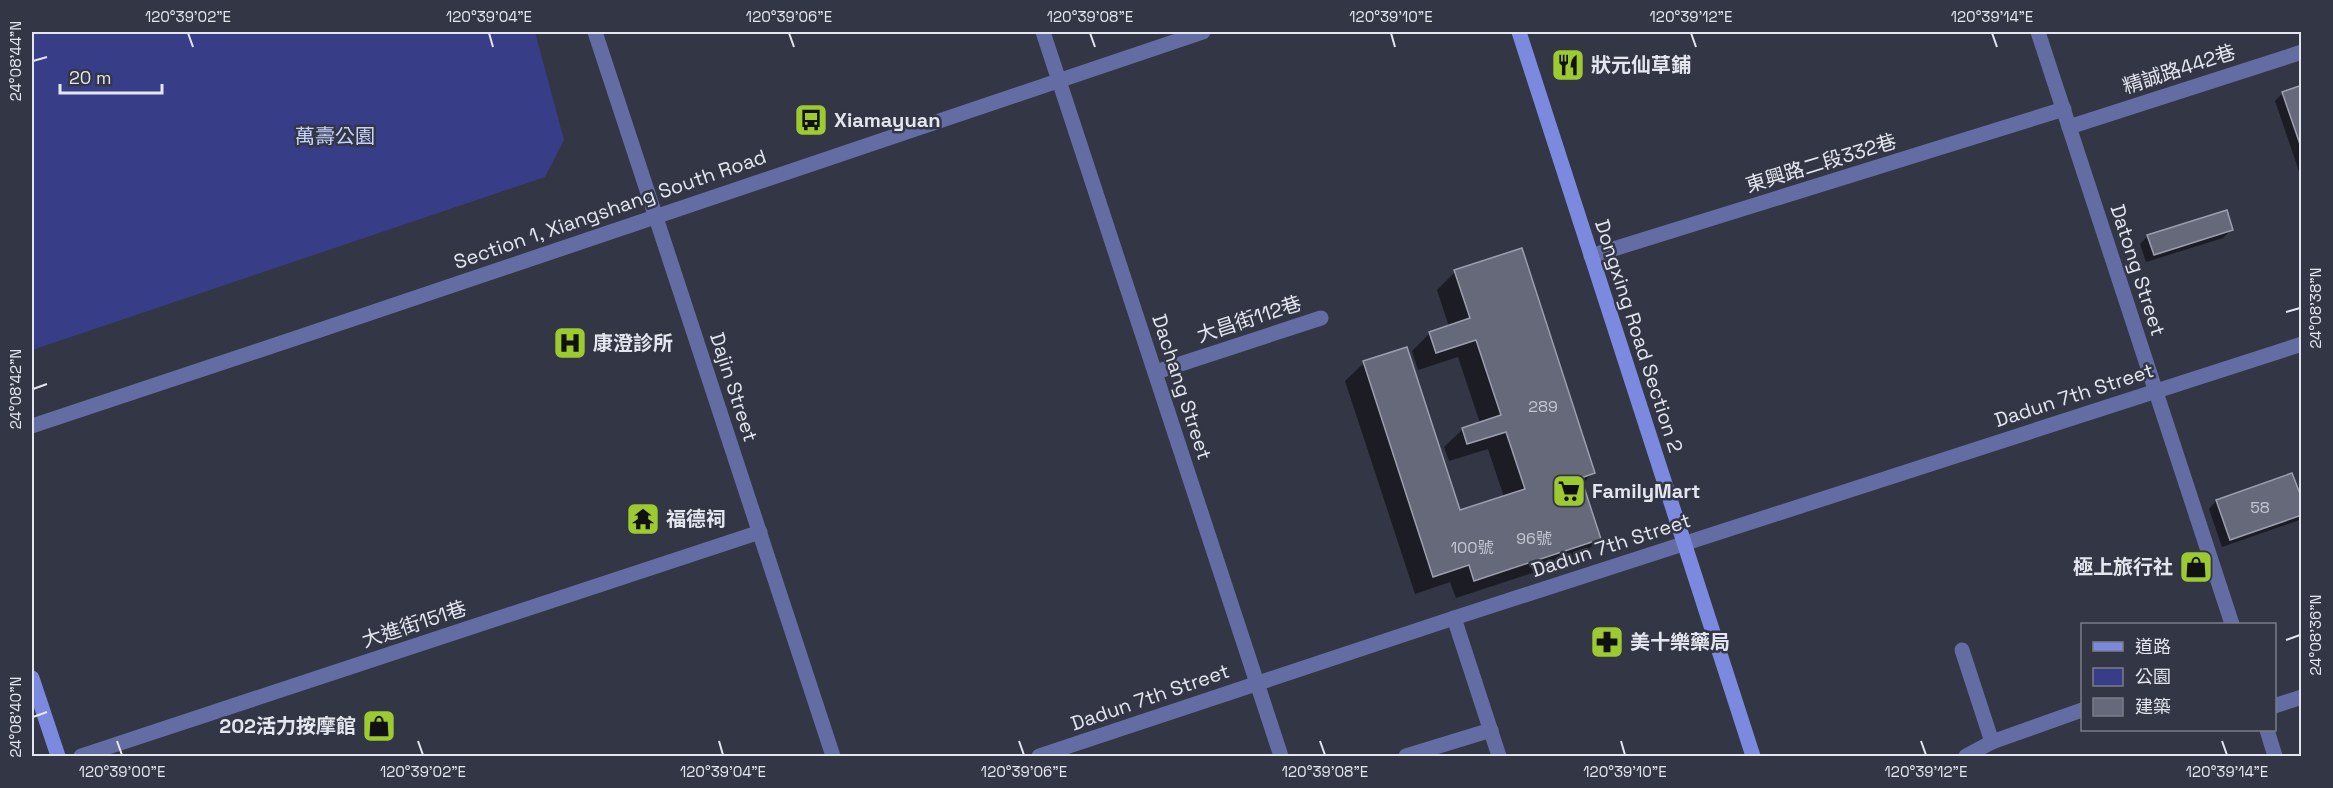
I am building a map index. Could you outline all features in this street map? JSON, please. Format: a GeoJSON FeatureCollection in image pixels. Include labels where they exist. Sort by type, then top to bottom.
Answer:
{"type":"FeatureCollection","features":[{"type":"Feature","properties":{"kind":"street","name":"Dajin Street"},"geometry":{"type":"LineString","coordinates":[[595,32],[832,756]]}},
{"type":"Feature","properties":{"kind":"street","name":"Dachang Street"},"geometry":{"type":"LineString","coordinates":[[1043,32],[1156,372],[1255,684],[1281,756]]}},
{"type":"Feature","properties":{"kind":"street","name":"Section 1, Xiangshang South Road"},"geometry":{"type":"LineString","coordinates":[[32,426],[323,330],[656,215],[1203,32]]}},
{"type":"Feature","properties":{"kind":"street","name":"Dongxing Road Section 2"},"geometry":{"type":"LineString","coordinates":[[1519,32],[1753,756]]}},
{"type":"Feature","properties":{"kind":"street","name":"Datong Street"},"geometry":{"type":"LineString","coordinates":[[2038,32],[2232,623]]}},
{"type":"Feature","properties":{"kind":"street","name":"精誠路442巷"},"geometry":{"type":"LineString","coordinates":[[2069,127],[2301,52]]}},
{"type":"Feature","properties":{"kind":"street","name":"東興路二段332巷"},"geometry":{"type":"LineString","coordinates":[[1590,256],[2064,109]]}},
{"type":"Feature","properties":{"kind":"street","name":"大昌街112巷"},"geometry":{"type":"LineString","coordinates":[[1156,372],[1321,318]]}},
{"type":"Feature","properties":{"kind":"street","name":"Dadun 7th Street"},"geometry":{"type":"LineString","coordinates":[[1039,756],[1454,618],[2301,344]]}},
{"type":"Feature","properties":{"kind":"street","name":"大進街151巷"},"geometry":{"type":"LineString","coordinates":[[81,756],[760,532]]}},
{"type":"Feature","properties":{"kind":"street"},"geometry":{"type":"LineString","coordinates":[[1454,618],[1499,756]]}},
{"type":"Feature","properties":{"kind":"street"},"geometry":{"type":"LineString","coordinates":[[1962,650],[1992,742]]}},
{"type":"Feature","properties":{"kind":"street"},"geometry":{"type":"LineString","coordinates":[[32,680],[57,756]]}},
{"type":"Feature","properties":{"kind":"street"},"geometry":{"type":"LineString","coordinates":[[2276,705],[2301,697]]}},
{"type":"Feature","properties":{"kind":"street"},"geometry":{"type":"LineString","coordinates":[[1966,756],[1992,742],[2081,710]]}},
{"type":"Feature","properties":{"kind":"street"},"geometry":{"type":"LineString","coordinates":[[1406,756],[1491,730]]}},
{"type":"Feature","properties":{"kind":"street"},"geometry":{"type":"LineString","coordinates":[[2267,731],[2275,756]]}},
{"type":"Feature","properties":{"kind":"green space","name":"萬壽公園"},"geometry":{"type":"Polygon","coordinates":[[[32,32],[535,32],[564,140],[545,177],[32,350],[32,32]]]}},
{"type":"Feature","properties":{"kind":"building"},"geometry":{"type":"Polygon","coordinates":[[[2302,85],[2302,150],[2282,92],[2302,85]]]}},
{"type":"Feature","properties":{"kind":"building"},"geometry":{"type":"Polygon","coordinates":[[[2227,210],[2233,230],[2154,255],[2147,235],[2227,210]]]}},
{"type":"Feature","properties":{"kind":"building"},"geometry":{"type":"Polygon","coordinates":[[[1522,248],[1595,473],[1581,478],[1601,539],[1474,581],[1469,565],[1433,577],[1363,361],[1407,347],[1460,510],[1525,489],[1506,432],[1467,444],[1462,428],[1501,415],[1476,340],[1436,353],[1429,332],[1470,318],[1454,270],[1522,248]]]}},
{"type":"Feature","properties":{"kind":"building"},"geometry":{"type":"Polygon","coordinates":[[[2292,473],[2302,499],[2302,515],[2230,540],[2216,500],[2292,473]]]}},
{"type":"Feature","properties":{"kind":"place","name":"狀元仙草鋪"},"geometry":{"type":"Point","coordinates":[1568,65]}},
{"type":"Feature","properties":{"kind":"place","name":"Xiamayuan"},"geometry":{"type":"Point","coordinates":[811,120]}},
{"type":"Feature","properties":{"kind":"place","name":"康澄診所"},"geometry":{"type":"Point","coordinates":[570,343]}},
{"type":"Feature","properties":{"kind":"place","name":"FamilyMart"},"geometry":{"type":"Point","coordinates":[1569,491]}},
{"type":"Feature","properties":{"kind":"place","name":"福德祠"},"geometry":{"type":"Point","coordinates":[643,519]}},
{"type":"Feature","properties":{"kind":"place","name":"極上旅行社"},"geometry":{"type":"Point","coordinates":[2196,567]}},
{"type":"Feature","properties":{"kind":"place","name":"美十樂藥局"},"geometry":{"type":"Point","coordinates":[1607,642]}},
{"type":"Feature","properties":{"kind":"place","name":"202活力按摩館"},"geometry":{"type":"Point","coordinates":[379,726]}}]}
